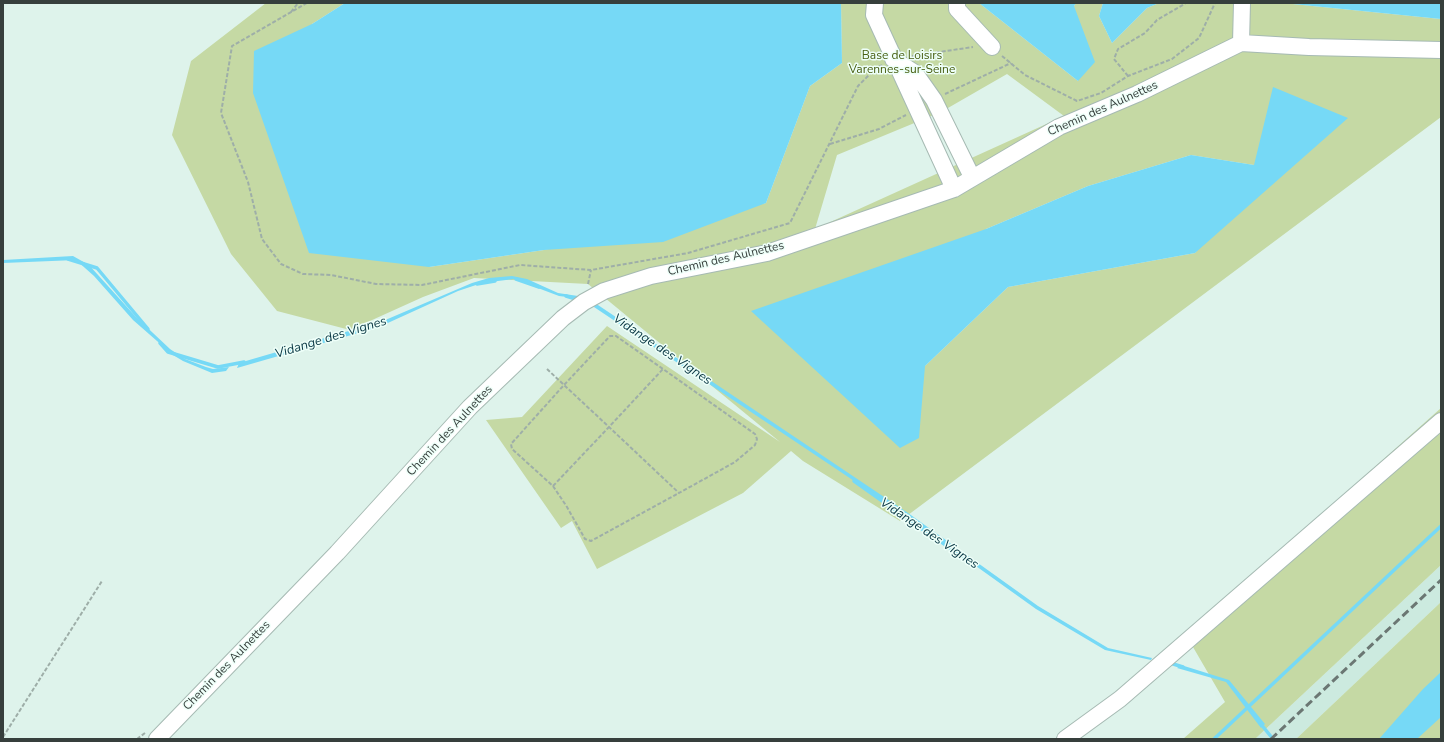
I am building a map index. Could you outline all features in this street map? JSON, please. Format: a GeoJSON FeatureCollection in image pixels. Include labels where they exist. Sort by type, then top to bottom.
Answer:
{"type":"FeatureCollection","features":[{"type":"Feature","properties":{"kind":"street"},"geometry":{"type":"LineString","coordinates":[[874,3],[874,15],[954,189]]}},
{"type":"Feature","properties":{"kind":"street"},"geometry":{"type":"LineString","coordinates":[[957,3],[957,8],[992,47]]}},
{"type":"Feature","properties":{"kind":"street"},"geometry":{"type":"LineString","coordinates":[[1242,3],[1242,43]]}},
{"type":"Feature","properties":{"kind":"street","name":"Chemin des Aulnettes"},"geometry":{"type":"LineString","coordinates":[[157,739],[337,553],[470,407],[563,318],[584,302],[604,291],[651,276],[767,253],[954,189],[1059,127],[1137,94],[1242,43],[1309,47],[1441,50]]}},
{"type":"Feature","properties":{"kind":"street"},"geometry":{"type":"LineString","coordinates":[[893,59],[915,73],[934,100],[972,177]]}},
{"type":"Feature","properties":{"kind":"street"},"geometry":{"type":"LineString","coordinates":[[1065,739],[1120,699],[1441,421]]}},
{"type":"Feature","properties":{"kind":"path"},"geometry":{"type":"LineString","coordinates":[[291,13],[298,3]]}},
{"type":"Feature","properties":{"kind":"path"},"geometry":{"type":"LineString","coordinates":[[307,3],[232,46],[221,113],[248,182],[262,239],[281,264],[303,274],[331,274],[376,284],[422,285],[520,265],[591,270],[688,253],[790,224],[858,86],[875,69],[893,59],[983,45],[992,47],[1025,75],[1077,101],[1101,93],[1128,76],[1172,59],[1199,38],[1215,3]]}},
{"type":"Feature","properties":{"kind":"path"},"geometry":{"type":"LineString","coordinates":[[1128,76],[1114,59],[1118,49],[1145,33],[1157,20],[1186,3]]}},
{"type":"Feature","properties":{"kind":"path"},"geometry":{"type":"LineString","coordinates":[[934,100],[1011,63]]}},
{"type":"Feature","properties":{"kind":"path"},"geometry":{"type":"LineString","coordinates":[[830,144],[879,129],[916,109]]}},
{"type":"Feature","properties":{"kind":"path"},"geometry":{"type":"LineString","coordinates":[[610,336],[616,336],[662,369],[755,434],[757,439],[755,445],[735,462],[591,541],[585,540],[567,507],[552,486],[512,449],[510,444],[610,336]]}},
{"type":"Feature","properties":{"kind":"path"},"geometry":{"type":"LineString","coordinates":[[547,369],[679,493]]}},
{"type":"Feature","properties":{"kind":"path"},"geometry":{"type":"LineString","coordinates":[[552,486],[662,369]]}},
{"type":"Feature","properties":{"kind":"path"},"geometry":{"type":"LineString","coordinates":[[3,737],[102,581]]}},
{"type":"Feature","properties":{"kind":"shaded area"},"geometry":{"type":"Polygon","coordinates":[[[1441,565],[1441,602],[1296,739],[1255,739],[1441,565]]]}},
{"type":"Feature","properties":{"kind":"green space","name":"Base de Loisirs Varennes-sur-Seine"},"geometry":{"type":"Polygon","coordinates":[[[266,3],[345,3],[312,24],[429,267],[544,250],[766,203],[810,86],[842,63],[841,3],[979,3],[1078,81],[1074,6],[1076,3],[1103,3],[1099,16],[1112,43],[1147,8],[1159,3],[1283,3],[1441,19],[1441,117],[900,521],[803,461],[791,451],[743,493],[597,569],[572,521],[561,528],[486,420],[522,417],[607,326],[780,442],[588,284],[474,278],[423,297],[350,330],[277,311],[231,254],[172,135],[191,61],[266,3]],[[1007,74],[941,112],[837,155],[815,229],[1064,116],[1007,74]],[[1191,155],[1088,186],[986,229],[925,366],[1008,287],[1195,253],[1254,165],[1191,155]]]}},
{"type":"Feature","properties":{"kind":"green space"},"geometry":{"type":"Polygon","coordinates":[[[1441,408],[1441,565],[1255,739],[1183,739],[1225,702],[1186,635],[1441,408]]]}},
{"type":"Feature","properties":{"kind":"green space"},"geometry":{"type":"Polygon","coordinates":[[[1441,602],[1441,739],[1296,739],[1441,602]]]}},
{"type":"Feature","properties":{"kind":"water"},"geometry":{"type":"Polygon","coordinates":[[[345,3],[841,3],[842,63],[810,86],[766,203],[663,242],[544,250],[429,267],[309,253],[253,93],[254,51],[312,24],[345,3]]]}},
{"type":"Feature","properties":{"kind":"water"},"geometry":{"type":"Polygon","coordinates":[[[979,3],[1076,3],[1074,6],[1095,62],[1078,81],[979,3]]]}},
{"type":"Feature","properties":{"kind":"water"},"geometry":{"type":"Polygon","coordinates":[[[1103,3],[1159,3],[1147,8],[1112,43],[1099,16],[1103,3]]]}},
{"type":"Feature","properties":{"kind":"water"},"geometry":{"type":"Polygon","coordinates":[[[1283,3],[1441,3],[1441,19],[1283,3]]]}},
{"type":"Feature","properties":{"kind":"water"},"geometry":{"type":"Polygon","coordinates":[[[1273,87],[1348,118],[1195,253],[1008,287],[925,366],[919,438],[900,448],[751,311],[986,229],[1088,186],[1191,155],[1254,165],[1273,87]]]}},
{"type":"Feature","properties":{"kind":"water"},"geometry":{"type":"Polygon","coordinates":[[[73,256],[89,265],[136,317],[170,349],[185,359],[206,367],[213,369],[229,367],[226,371],[212,373],[183,361],[173,355],[133,320],[94,276],[76,260],[3,263],[3,260],[73,256]]]}},
{"type":"Feature","properties":{"kind":"water"},"geometry":{"type":"Polygon","coordinates":[[[512,276],[527,279],[558,293],[578,296],[576,298],[559,296],[514,279],[482,283],[458,291],[379,327],[237,368],[239,363],[383,321],[472,283],[489,278],[512,276]]]}},
{"type":"Feature","properties":{"kind":"water"},"geometry":{"type":"Polygon","coordinates":[[[592,301],[908,513],[1038,606],[1108,648],[1152,658],[1151,660],[1105,650],[1036,609],[913,521],[914,519],[911,519],[588,303],[592,301]]]}},
{"type":"Feature","properties":{"kind":"water"},"geometry":{"type":"Polygon","coordinates":[[[1181,665],[1229,680],[1265,724],[1261,728],[1226,682],[1177,668],[1181,665]]]}},
{"type":"Feature","properties":{"kind":"water"},"geometry":{"type":"Polygon","coordinates":[[[1441,672],[1441,717],[1417,739],[1379,739],[1423,689],[1441,672]]]}},
{"type":"Feature","properties":{"kind":"waterway","name":"Vidange des Vignes"},"geometry":{"type":"LineString","coordinates":[[68,259],[97,268],[148,329]]}},
{"type":"Feature","properties":{"kind":"waterway","name":"Vidange des Vignes"},"geometry":{"type":"LineString","coordinates":[[516,279],[539,287]]}},
{"type":"Feature","properties":{"kind":"waterway","name":"Vidange des Vignes"},"geometry":{"type":"LineString","coordinates":[[477,284],[495,281]]}},
{"type":"Feature","properties":{"kind":"waterway","name":"Vidange des Vignes"},"geometry":{"type":"LineString","coordinates":[[566,296],[579,300]]}},
{"type":"Feature","properties":{"kind":"waterway","name":"Vidange des Vignes"},"geometry":{"type":"LineString","coordinates":[[160,343],[168,352],[218,367],[244,362]]}},
{"type":"Feature","properties":{"kind":"waterway","name":"Vidange des Vignes"},"geometry":{"type":"LineString","coordinates":[[854,481],[974,564]]}},
{"type":"Feature","properties":{"kind":"waterway"},"geometry":{"type":"LineString","coordinates":[[1214,739],[1441,526]]}},
{"type":"Feature","properties":{"kind":"waterway","name":"Vidange des Vignes"},"geometry":{"type":"LineString","coordinates":[[1170,663],[1183,667]]}},
{"type":"Feature","properties":{"kind":"waterway","name":"Vidange des Vignes"},"geometry":{"type":"LineString","coordinates":[[1260,723],[1273,739]]}},
{"type":"Feature","properties":{"kind":"railway"},"geometry":{"type":"LineString","coordinates":[[1271,739],[1441,580]]}}]}
